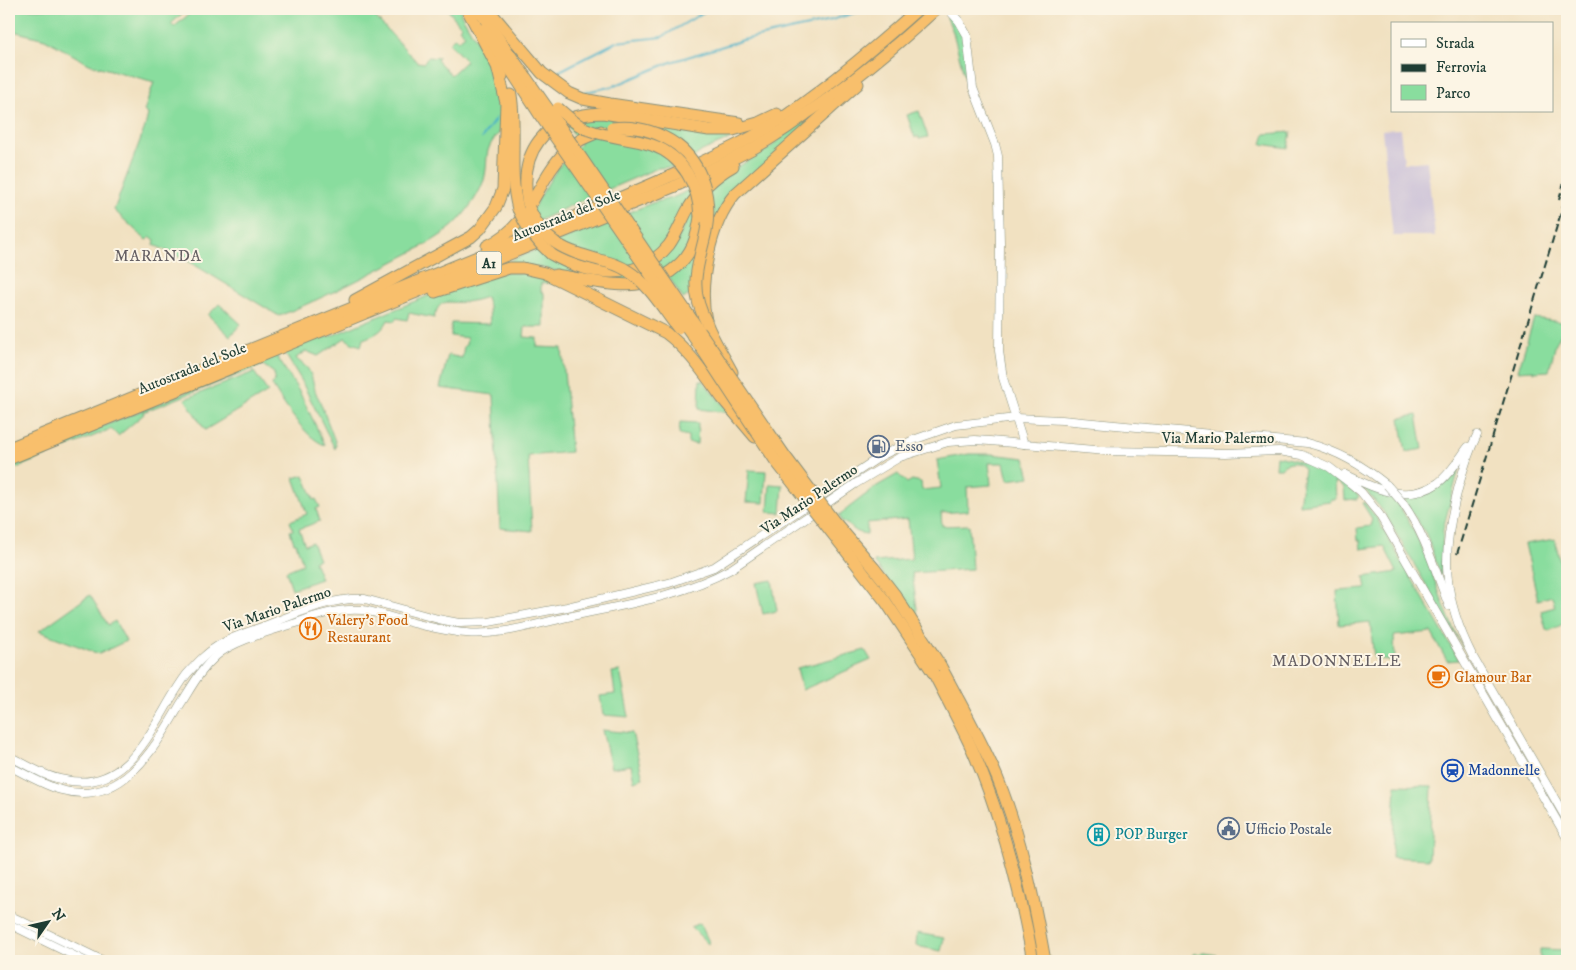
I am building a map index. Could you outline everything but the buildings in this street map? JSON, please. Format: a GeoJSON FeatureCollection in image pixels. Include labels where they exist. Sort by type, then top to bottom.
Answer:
{"type":"FeatureCollection","features":[{"type":"Feature","properties":{"kind":"highway"},"geometry":{"type":"LineString","coordinates":[[468,9],[510,93],[514,113],[512,178],[518,209],[527,227],[536,239],[551,254],[568,263],[596,272],[623,272],[650,261],[670,244],[688,210],[712,182],[722,172],[769,140]]}},
{"type":"Feature","properties":{"kind":"highway"},"geometry":{"type":"LineString","coordinates":[[468,9],[702,350],[775,460]]}},
{"type":"Feature","properties":{"kind":"highway"},"geometry":{"type":"LineString","coordinates":[[478,9],[679,299],[785,456],[833,520],[874,568],[940,665],[997,776],[1015,828],[1036,912],[1045,961]]}},
{"type":"Feature","properties":{"kind":"highway"},"geometry":{"type":"LineString","coordinates":[[488,9],[542,73],[556,85],[583,99],[734,123],[758,123]]}},
{"type":"Feature","properties":{"kind":"highway","name":"Autostrada del Sole"},"geometry":{"type":"LineString","coordinates":[[9,448],[668,178],[716,155],[764,130],[814,95],[918,9]]}},
{"type":"Feature","properties":{"kind":"highway","name":"Autostrada del Sole"},"geometry":{"type":"LineString","coordinates":[[9,459],[673,187],[769,140],[862,74],[936,9]]}},
{"type":"Feature","properties":{"kind":"highway","name":"A1"},"geometry":{"type":"LineString","coordinates":[[751,406],[707,323],[703,295],[704,280],[716,224],[723,210],[736,194],[874,71],[906,37]]}},
{"type":"Feature","properties":{"kind":"highway"},"geometry":{"type":"LineString","coordinates":[[353,319],[509,268],[523,268],[620,285],[650,283],[669,273],[686,258],[697,237],[700,204],[695,187],[683,167],[675,159],[652,146],[602,134],[587,129],[572,120],[558,108],[504,45]]}},
{"type":"Feature","properties":{"kind":"highway"},"geometry":{"type":"LineString","coordinates":[[258,345],[361,297],[471,237],[480,230],[496,207],[503,189],[506,103],[498,70]]}},
{"type":"Feature","properties":{"kind":"highway"},"geometry":{"type":"LineString","coordinates":[[702,350],[680,330],[643,283],[634,275],[615,264],[564,249],[554,243],[540,229],[528,208],[525,182],[527,166],[537,144],[546,133],[562,122],[586,113],[603,113],[709,130],[733,130],[758,123],[776,115],[846,70]]}},
{"type":"Feature","properties":{"kind":"highway"},"geometry":{"type":"LineString","coordinates":[[416,282],[445,265],[497,241],[507,234],[528,211],[552,167],[568,149],[587,136],[612,128],[627,126],[656,133],[681,149],[699,170],[706,193],[708,212],[696,278],[696,290],[701,312],[707,323]]}},
{"type":"Feature","properties":{"kind":"highway"},"geometry":{"type":"LineString","coordinates":[[545,273],[666,333],[686,350],[886,602],[934,674],[972,749],[1002,828],[1024,912],[1032,961]]}},
{"type":"Feature","properties":{"kind":"street"},"geometry":{"type":"LineString","coordinates":[[951,11],[967,35],[973,88],[998,156],[1000,243],[999,351],[1003,378],[1024,444]]}},
{"type":"Feature","properties":{"kind":"street","name":"Via Mario Palermo"},"geometry":{"type":"LineString","coordinates":[[9,756],[50,776],[64,780],[75,782],[101,778],[116,771],[136,756],[186,676],[211,651],[231,639],[325,603],[356,599],[459,623],[488,622],[567,607],[669,583],[714,567],[896,447],[956,425],[1016,418],[1062,420],[1308,443],[1328,448],[1364,467],[1387,485],[1402,502],[1419,528],[1428,547],[1450,611],[1459,631]]}},
{"type":"Feature","properties":{"kind":"street"},"geometry":{"type":"LineString","coordinates":[[1329,467],[1378,489],[1407,494],[1425,490],[1438,482],[1450,471],[1477,435],[1468,455],[1454,506],[1446,548],[1446,574],[1451,602],[1459,631],[1567,820]]}},
{"type":"Feature","properties":{"kind":"street","name":"Via Mario Palermo"},"geometry":{"type":"LineString","coordinates":[[9,766],[54,788],[72,792],[93,791],[118,782],[128,776],[144,761],[156,745],[194,681],[216,656],[233,646],[328,612],[364,610],[432,628],[468,634],[520,628],[672,593],[718,576],[750,557],[886,464],[900,457],[948,442],[974,440],[1106,451],[1279,452],[1302,455],[1329,467],[1361,492],[1378,514],[1567,838]]}},
{"type":"Feature","properties":{"kind":"street"},"geometry":{"type":"LineString","coordinates":[[9,915],[104,961]]}},
{"type":"Feature","properties":{"kind":"street"},"geometry":{"type":"LineString","coordinates":[[9,924],[85,961]]}},
{"type":"Feature","properties":{"kind":"shaded area"},"geometry":{"type":"Polygon","coordinates":[[[1400,129],[1404,163],[1427,161],[1435,236],[1393,236],[1382,130],[1400,129]]]}},
{"type":"Feature","properties":{"kind":"green space"},"geometry":{"type":"Polygon","coordinates":[[[9,9],[187,9],[171,24],[174,27],[195,9],[368,9],[417,62],[424,63],[428,57],[439,58],[437,60],[451,75],[466,61],[449,43],[455,37],[458,41],[465,35],[459,28],[461,26],[447,9],[461,9],[461,14],[493,69],[502,103],[501,131],[488,149],[486,172],[479,192],[452,227],[423,246],[379,269],[279,316],[188,261],[154,245],[155,240],[151,237],[146,240],[114,210],[145,127],[148,114],[144,111],[154,82],[89,64],[45,39],[9,30],[9,9]]]}},
{"type":"Feature","properties":{"kind":"green space"},"geometry":{"type":"Polygon","coordinates":[[[950,14],[963,33],[970,91],[968,90],[953,32],[947,18],[950,14]]]}},
{"type":"Feature","properties":{"kind":"green space"},"geometry":{"type":"Polygon","coordinates":[[[835,100],[728,199],[713,228],[705,259],[701,287],[683,299],[665,271],[642,280],[618,282],[525,265],[509,266],[509,261],[652,203],[672,198],[712,176],[691,199],[667,242],[655,254],[642,262],[628,267],[613,269],[597,268],[582,265],[553,251],[548,255],[577,270],[594,274],[627,274],[643,269],[657,261],[670,250],[677,241],[695,206],[714,184],[733,169],[770,148],[788,132],[835,100]]]}},
{"type":"Feature","properties":{"kind":"green space"},"geometry":{"type":"Polygon","coordinates":[[[919,111],[928,137],[919,139],[918,136],[915,138],[907,115],[919,111]]]}},
{"type":"Feature","properties":{"kind":"green space"},"geometry":{"type":"Polygon","coordinates":[[[591,116],[751,130],[702,151],[686,163],[674,167],[658,168],[576,203],[515,234],[528,217],[557,170],[580,144],[566,123],[591,116]]]}},
{"type":"Feature","properties":{"kind":"green space"},"geometry":{"type":"Polygon","coordinates":[[[1291,132],[1288,148],[1262,144],[1265,134],[1291,132]]]}},
{"type":"Feature","properties":{"kind":"green space"},"geometry":{"type":"Polygon","coordinates":[[[505,272],[536,274],[555,283],[541,283],[541,292],[544,293],[544,327],[525,327],[524,337],[537,338],[537,347],[562,348],[571,452],[528,456],[532,531],[500,528],[494,395],[440,388],[448,355],[462,358],[464,346],[466,345],[467,338],[451,336],[451,323],[490,324],[489,306],[486,297],[466,302],[446,302],[439,306],[434,318],[409,313],[407,320],[396,318],[395,321],[388,320],[378,332],[363,339],[361,346],[345,338],[318,356],[306,351],[296,358],[310,373],[336,444],[335,449],[300,378],[284,352],[314,340],[331,336],[430,295],[505,272]]]}},
{"type":"Feature","properties":{"kind":"green space"},"geometry":{"type":"Polygon","coordinates":[[[219,304],[241,324],[230,336],[208,315],[219,304]]]}},
{"type":"Feature","properties":{"kind":"green space"},"geometry":{"type":"Polygon","coordinates":[[[1534,318],[1567,323],[1556,343],[1549,371],[1518,371],[1534,318]]]}},
{"type":"Feature","properties":{"kind":"green space"},"geometry":{"type":"Polygon","coordinates":[[[276,355],[300,393],[325,445],[310,435],[295,419],[272,385],[275,379],[274,373],[263,365],[143,412],[144,414],[118,436],[111,429],[9,471],[9,465],[276,355]]]}},
{"type":"Feature","properties":{"kind":"green space"},"geometry":{"type":"Polygon","coordinates":[[[254,372],[268,392],[205,430],[185,399],[254,372]]]}},
{"type":"Feature","properties":{"kind":"green space"},"geometry":{"type":"Polygon","coordinates":[[[700,380],[703,381],[730,413],[699,409],[700,380]]]}},
{"type":"Feature","properties":{"kind":"green space"},"geometry":{"type":"Polygon","coordinates":[[[1417,415],[1423,449],[1406,452],[1400,418],[1417,415]]]}},
{"type":"Feature","properties":{"kind":"green space"},"geometry":{"type":"Polygon","coordinates":[[[680,422],[698,423],[697,444],[688,443],[688,436],[679,434],[680,422]]]}},
{"type":"Feature","properties":{"kind":"green space"},"geometry":{"type":"Polygon","coordinates":[[[969,454],[991,454],[1025,458],[1030,477],[1008,480],[1004,463],[989,463],[991,485],[967,487],[968,511],[941,513],[942,526],[969,525],[972,569],[912,573],[917,620],[874,562],[912,559],[908,519],[867,523],[867,534],[855,531],[842,522],[839,515],[877,486],[898,474],[907,483],[912,480],[921,482],[922,490],[941,488],[937,460],[969,454]]]}},
{"type":"Feature","properties":{"kind":"green space"},"geometry":{"type":"Polygon","coordinates":[[[1276,456],[1310,465],[1321,470],[1341,481],[1359,496],[1357,499],[1345,500],[1344,487],[1335,481],[1336,499],[1299,505],[1304,469],[1299,464],[1293,463],[1286,464],[1281,468],[1275,468],[1276,456]]]}},
{"type":"Feature","properties":{"kind":"green space"},"geometry":{"type":"Polygon","coordinates":[[[1460,465],[1443,529],[1441,576],[1426,534],[1403,499],[1421,495],[1436,488],[1460,465]]]}},
{"type":"Feature","properties":{"kind":"green space"},"geometry":{"type":"Polygon","coordinates":[[[749,470],[766,471],[764,503],[746,502],[749,470]]]}},
{"type":"Feature","properties":{"kind":"green space"},"geometry":{"type":"Polygon","coordinates":[[[304,475],[314,500],[316,499],[320,507],[316,509],[320,521],[299,529],[305,545],[312,542],[319,559],[314,561],[321,579],[292,589],[286,571],[303,564],[290,531],[293,530],[290,521],[307,514],[294,478],[304,475]]]}},
{"type":"Feature","properties":{"kind":"green space"},"geometry":{"type":"Polygon","coordinates":[[[770,484],[783,485],[781,513],[768,512],[770,484]]]}},
{"type":"Feature","properties":{"kind":"green space"},"geometry":{"type":"Polygon","coordinates":[[[1362,486],[1382,495],[1391,496],[1404,513],[1423,550],[1463,648],[1383,511],[1362,486]]]}},
{"type":"Feature","properties":{"kind":"green space"},"geometry":{"type":"Polygon","coordinates":[[[1364,502],[1376,517],[1459,660],[1447,661],[1431,632],[1394,636],[1395,661],[1374,658],[1370,622],[1339,625],[1337,591],[1366,589],[1364,577],[1397,572],[1384,546],[1361,549],[1357,528],[1370,526],[1372,519],[1362,503],[1364,502]]]}},
{"type":"Feature","properties":{"kind":"green space"},"geometry":{"type":"Polygon","coordinates":[[[1555,539],[1561,567],[1567,566],[1567,581],[1564,582],[1567,595],[1567,622],[1549,631],[1546,629],[1541,611],[1555,607],[1552,596],[1538,600],[1525,544],[1555,539]]]}},
{"type":"Feature","properties":{"kind":"green space"},"geometry":{"type":"Polygon","coordinates":[[[772,580],[777,611],[763,614],[756,583],[772,580]]]}},
{"type":"Feature","properties":{"kind":"green space"},"geometry":{"type":"Polygon","coordinates":[[[90,595],[108,625],[115,621],[126,641],[99,654],[39,631],[90,595]]]}},
{"type":"Feature","properties":{"kind":"green space"},"geometry":{"type":"Polygon","coordinates":[[[865,650],[871,660],[802,690],[797,668],[865,650]]]}},
{"type":"Feature","properties":{"kind":"green space"},"geometry":{"type":"Polygon","coordinates":[[[620,671],[629,717],[603,715],[600,696],[615,694],[612,672],[620,671]]]}},
{"type":"Feature","properties":{"kind":"green space"},"geometry":{"type":"Polygon","coordinates":[[[602,730],[632,733],[643,778],[634,781],[631,765],[611,768],[602,730]]]}},
{"type":"Feature","properties":{"kind":"green space"},"geometry":{"type":"Polygon","coordinates":[[[1396,785],[1432,786],[1429,859],[1392,857],[1396,785]]]}},
{"type":"Feature","properties":{"kind":"green space"},"geometry":{"type":"Polygon","coordinates":[[[700,923],[709,942],[708,944],[691,927],[700,923]]]}},
{"type":"Feature","properties":{"kind":"green space"},"geometry":{"type":"Polygon","coordinates":[[[917,933],[944,938],[941,951],[916,946],[917,933]]]}},
{"type":"Feature","properties":{"kind":"green space"},"geometry":{"type":"Polygon","coordinates":[[[1540,949],[1567,950],[1567,961],[1540,961],[1540,949]]]}},
{"type":"Feature","properties":{"kind":"green space"},"geometry":{"type":"Polygon","coordinates":[[[1194,954],[1217,955],[1216,961],[1194,961],[1192,959],[1194,954]]]}},
{"type":"Feature","properties":{"kind":"waterway"},"geometry":{"type":"LineString","coordinates":[[552,75],[616,42],[662,37],[709,9]]}},
{"type":"Feature","properties":{"kind":"waterway"},"geometry":{"type":"LineString","coordinates":[[581,93],[614,86],[671,62],[743,40],[876,9]]}},
{"type":"Feature","properties":{"kind":"waterway"},"geometry":{"type":"LineString","coordinates":[[482,138],[496,118]]}},
{"type":"Feature","properties":{"kind":"railway"},"geometry":{"type":"LineString","coordinates":[[1559,200],[1567,172]]}},
{"type":"Feature","properties":{"kind":"railway"},"geometry":{"type":"LineString","coordinates":[[1457,554],[1567,193]]}},
{"type":"Feature","properties":{"kind":"place","name":"Esso"},"geometry":{"type":"Point","coordinates":[879,446]}},
{"type":"Feature","properties":{"kind":"place","name":"Valery's Food Restaurant"},"geometry":{"type":"Point","coordinates":[311,629]}},
{"type":"Feature","properties":{"kind":"place","name":"Glamour Bar"},"geometry":{"type":"Point","coordinates":[1438,677]}},
{"type":"Feature","properties":{"kind":"place","name":"Madonnelle"},"geometry":{"type":"Point","coordinates":[1452,770]}},
{"type":"Feature","properties":{"kind":"place","name":"Ufficio Postale"},"geometry":{"type":"Point","coordinates":[1229,829]}},
{"type":"Feature","properties":{"kind":"place","name":"POP Burger"},"geometry":{"type":"Point","coordinates":[1099,834]}},
{"type":"Feature","properties":{"kind":"district","name":"MARANDA"},"geometry":{"type":"Point","coordinates":[158,255]}},
{"type":"Feature","properties":{"kind":"district","name":"MADONNELLE"},"geometry":{"type":"Point","coordinates":[1337,660]}}]}
